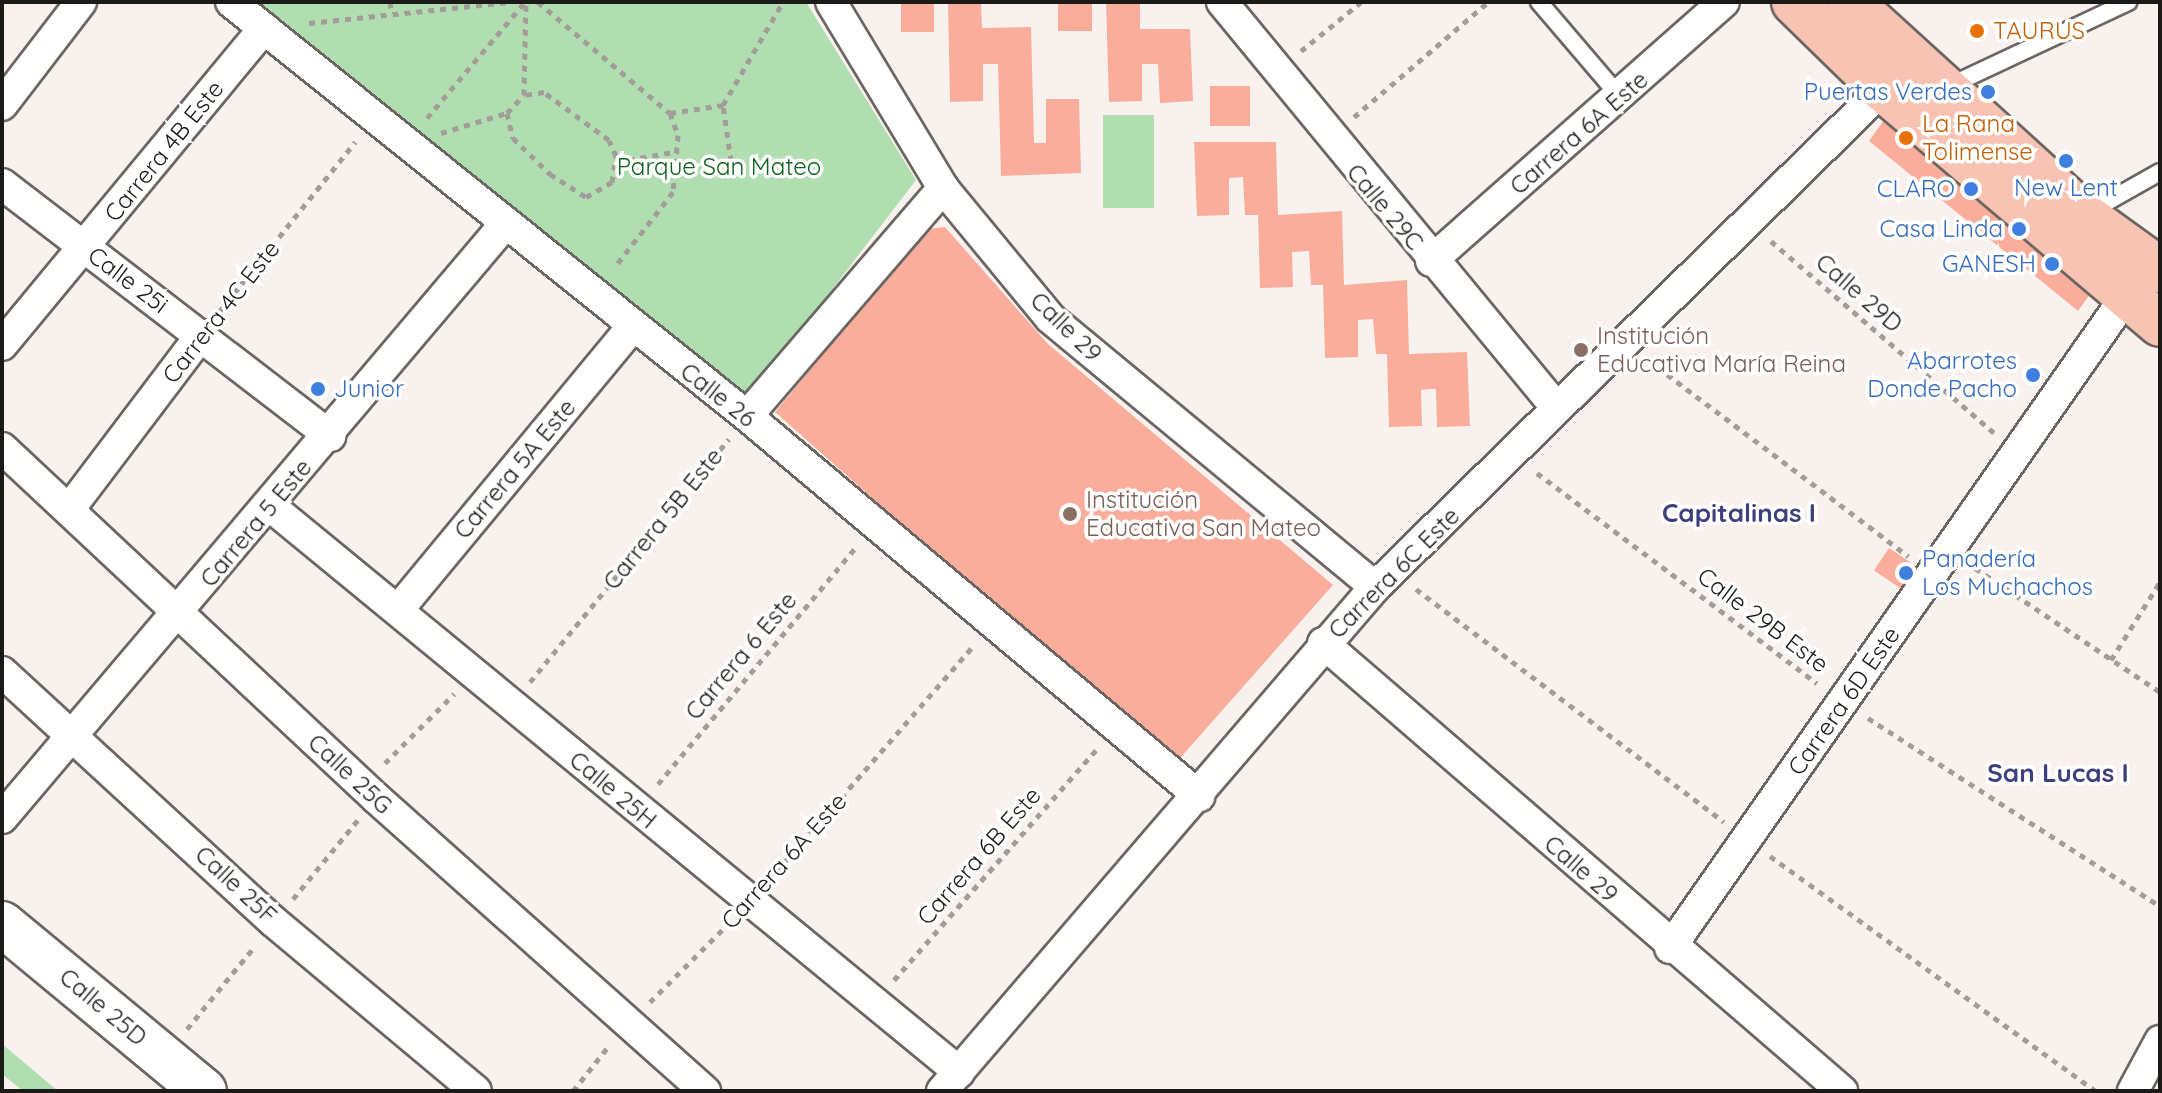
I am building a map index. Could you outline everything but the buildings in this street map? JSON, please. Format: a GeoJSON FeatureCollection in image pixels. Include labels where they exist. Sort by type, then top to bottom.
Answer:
{"type":"FeatureCollection","features":[{"type":"Feature","properties":{"kind":"main road"},"geometry":{"type":"LineString","coordinates":[[1794,2],[1883,89],[2143,282]]}},
{"type":"Feature","properties":{"kind":"main road"},"geometry":{"type":"LineString","coordinates":[[1850,2],[1942,90],[2084,215],[2143,282],[2160,324]]}},
{"type":"Feature","properties":{"kind":"main road","name":"Calle 25D"},"geometry":{"type":"LineString","coordinates":[[2,924],[204,1091]]}},
{"type":"Feature","properties":{"kind":"street"},"geometry":{"type":"LineString","coordinates":[[2,105],[81,2]]}},
{"type":"Feature","properties":{"kind":"street","name":"Calle 26"},"geometry":{"type":"LineString","coordinates":[[231,2],[593,296],[747,416],[1113,731],[1199,796]]}},
{"type":"Feature","properties":{"kind":"street","name":"Calle 29"},"geometry":{"type":"LineString","coordinates":[[831,2],[943,188],[1057,312],[1375,587]]}},
{"type":"Feature","properties":{"kind":"street","name":"Calle 29C"},"geometry":{"type":"LineString","coordinates":[[1222,2],[1329,139],[1555,406]]}},
{"type":"Feature","properties":{"kind":"street","name":"Carrera 6A Este"},"geometry":{"type":"LineString","coordinates":[[1431,261],[1621,98],[1724,2]]}},
{"type":"Feature","properties":{"kind":"street","name":"Carrera 4B Este"},"geometry":{"type":"LineString","coordinates":[[2,345],[264,28]]}},
{"type":"Feature","properties":{"kind":"street","name":"Carrera 6C Este"},"geometry":{"type":"LineString","coordinates":[[950,1082],[1199,796],[1323,643],[1375,587],[1513,456],[1555,406],[1626,343],[1883,89]]}},
{"type":"Feature","properties":{"kind":"street","name":"Calle 25i"},"geometry":{"type":"LineString","coordinates":[[2,184],[330,436]]}},
{"type":"Feature","properties":{"kind":"street"},"geometry":{"type":"LineString","coordinates":[[747,416],[943,188]]}},
{"type":"Feature","properties":{"kind":"street","name":"Carrera 5 Este"},"geometry":{"type":"LineString","coordinates":[[2,818],[330,436],[505,224]]}},
{"type":"Feature","properties":{"kind":"street","name":"Carrera 6D Este"},"geometry":{"type":"LineString","coordinates":[[1670,948],[1844,703],[1939,562],[2143,282]]}},
{"type":"Feature","properties":{"kind":"street","name":"Carrera 5A Este"},"geometry":{"type":"LineString","coordinates":[[398,610],[632,327]]}},
{"type":"Feature","properties":{"kind":"street","name":"Carrera 4C Este"},"geometry":{"type":"LineString","coordinates":[[71,507],[201,335]]}},
{"type":"Feature","properties":{"kind":"street","name":"Calle 25G"},"geometry":{"type":"LineString","coordinates":[[2,448],[71,507],[177,615],[376,798],[626,1025],[705,1091]]}},
{"type":"Feature","properties":{"kind":"street","name":"Calle 25H"},"geometry":{"type":"LineString","coordinates":[[270,506],[398,610],[472,677],[872,1004],[950,1082]]}},
{"type":"Feature","properties":{"kind":"street","name":"Calle 29"},"geometry":{"type":"LineString","coordinates":[[1323,643],[1670,948],[1842,1091]]}},
{"type":"Feature","properties":{"kind":"street","name":"Calle 25F"},"geometry":{"type":"LineString","coordinates":[[2,672],[75,734],[274,922],[476,1091]]}},
{"type":"Feature","properties":{"kind":"street"},"geometry":{"type":"LineString","coordinates":[[2133,1091],[2160,1041]]}},
{"type":"Feature","properties":{"kind":"lane"},"geometry":{"type":"LineString","coordinates":[[1539,2],[1621,98]]}},
{"type":"Feature","properties":{"kind":"lane"},"geometry":{"type":"LineString","coordinates":[[1942,90],[2128,2]]}},
{"type":"Feature","properties":{"kind":"lane"},"geometry":{"type":"LineString","coordinates":[[2084,215],[2160,172]]}},
{"type":"Feature","properties":{"kind":"path"},"geometry":{"type":"LineString","coordinates":[[390,2],[392,14]]}},
{"type":"Feature","properties":{"kind":"path"},"geometry":{"type":"LineString","coordinates":[[264,28],[509,2]]}},
{"type":"Feature","properties":{"kind":"path"},"geometry":{"type":"LineString","coordinates":[[524,95],[525,2]]}},
{"type":"Feature","properties":{"kind":"path"},"geometry":{"type":"LineString","coordinates":[[406,143],[525,2]]}},
{"type":"Feature","properties":{"kind":"path"},"geometry":{"type":"LineString","coordinates":[[538,2],[670,113],[679,151],[680,167],[673,192],[593,296]]}},
{"type":"Feature","properties":{"kind":"path"},"geometry":{"type":"LineString","coordinates":[[680,167],[731,161],[723,105],[783,2]]}},
{"type":"Feature","properties":{"kind":"path"},"geometry":{"type":"LineString","coordinates":[[1276,73],[1361,2]]}},
{"type":"Feature","properties":{"kind":"path"},"geometry":{"type":"LineString","coordinates":[[1329,139],[1488,2]]}},
{"type":"Feature","properties":{"kind":"path"},"geometry":{"type":"LineString","coordinates":[[406,143],[507,113],[524,95],[544,92],[609,140],[617,162],[612,182],[586,197],[513,138],[507,113]]}},
{"type":"Feature","properties":{"kind":"path"},"geometry":{"type":"LineString","coordinates":[[670,113],[723,105]]}},
{"type":"Feature","properties":{"kind":"path","name":"Carrera 4C Este"},"geometry":{"type":"LineString","coordinates":[[201,335],[374,118]]}},
{"type":"Feature","properties":{"kind":"path"},"geometry":{"type":"LineString","coordinates":[[617,162],[679,151]]}},
{"type":"Feature","properties":{"kind":"path","name":"Calle 29D"},"geometry":{"type":"LineString","coordinates":[[1748,221],[2022,450]]}},
{"type":"Feature","properties":{"kind":"path"},"geometry":{"type":"LineString","coordinates":[[1626,343],[1939,562],[2111,660],[2160,692]]}},
{"type":"Feature","properties":{"kind":"path","name":"Carrera 5B Este"},"geometry":{"type":"LineString","coordinates":[[510,706],[747,416]]}},
{"type":"Feature","properties":{"kind":"path","name":"Calle 29B Este"},"geometry":{"type":"LineString","coordinates":[[1513,456],[1844,703],[2160,906]]}},
{"type":"Feature","properties":{"kind":"path","name":"Carrera 6 Este"},"geometry":{"type":"LineString","coordinates":[[637,809],[873,526]]}},
{"type":"Feature","properties":{"kind":"path"},"geometry":{"type":"LineString","coordinates":[[2111,660],[2160,582]]}},
{"type":"Feature","properties":{"kind":"path","name":"Carrera 6A Este"},"geometry":{"type":"LineString","coordinates":[[573,1091],[626,1025],[748,904],[990,626]]}},
{"type":"Feature","properties":{"kind":"path"},"geometry":{"type":"LineString","coordinates":[[164,1058],[376,798],[379,768],[472,677]]}},
{"type":"Feature","properties":{"kind":"path","name":"Carrera 6B Este"},"geometry":{"type":"LineString","coordinates":[[872,1004],[1113,731]]}},
{"type":"Feature","properties":{"kind":"green space","name":"Parque San Mateo"},"geometry":{"type":"Polygon","coordinates":[[[259,2],[806,2],[916,180],[749,398],[259,2]]]}},
{"type":"Feature","properties":{"kind":"green space"},"geometry":{"type":"Polygon","coordinates":[[[1103,115],[1154,115],[1154,208],[1103,208],[1103,115]]]}},
{"type":"Feature","properties":{"kind":"green space"},"geometry":{"type":"Polygon","coordinates":[[[2,1044],[58,1091],[23,1091],[2,1074],[2,1044]]]}},
{"type":"Feature","properties":{"kind":"place","name":"TAURUS"},"geometry":{"type":"Point","coordinates":[1977,31]}},
{"type":"Feature","properties":{"kind":"place","name":"Puertas Verdes"},"geometry":{"type":"Point","coordinates":[1988,92]}},
{"type":"Feature","properties":{"kind":"place","name":"La Rana Tolimense"},"geometry":{"type":"Point","coordinates":[1906,138]}},
{"type":"Feature","properties":{"kind":"place","name":"New Lent"},"geometry":{"type":"Point","coordinates":[2066,161]}},
{"type":"Feature","properties":{"kind":"place","name":"CLARO"},"geometry":{"type":"Point","coordinates":[1971,189]}},
{"type":"Feature","properties":{"kind":"place","name":"Casa Linda"},"geometry":{"type":"Point","coordinates":[2019,229]}},
{"type":"Feature","properties":{"kind":"place","name":"GANESH"},"geometry":{"type":"Point","coordinates":[2052,264]}},
{"type":"Feature","properties":{"kind":"place","name":"Institución Educativa María Reina"},"geometry":{"type":"Point","coordinates":[1581,350]}},
{"type":"Feature","properties":{"kind":"place","name":"Abarrotes Donde Pacho"},"geometry":{"type":"Point","coordinates":[2033,375]}},
{"type":"Feature","properties":{"kind":"place","name":"Junior"},"geometry":{"type":"Point","coordinates":[318,389]}},
{"type":"Feature","properties":{"kind":"place","name":"Institución Educativa San Mateo"},"geometry":{"type":"Point","coordinates":[1070,514]}},
{"type":"Feature","properties":{"kind":"place","name":"Panadería Los Muchachos"},"geometry":{"type":"Point","coordinates":[1906,573]}},
{"type":"Feature","properties":{"kind":"district","name":"Capitalinas I"},"geometry":{"type":"Point","coordinates":[1739,513]}},
{"type":"Feature","properties":{"kind":"district","name":"San Lucas I"},"geometry":{"type":"Point","coordinates":[2058,773]}}]}
